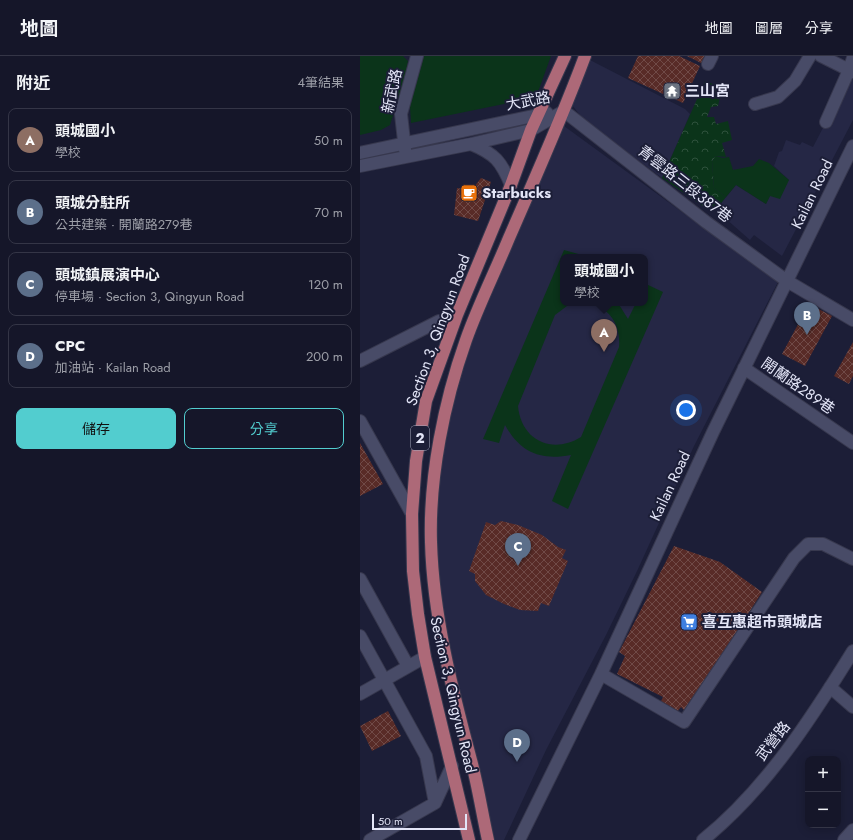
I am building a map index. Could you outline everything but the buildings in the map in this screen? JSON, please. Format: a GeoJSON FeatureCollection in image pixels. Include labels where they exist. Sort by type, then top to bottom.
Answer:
{"type":"FeatureCollection","features":[{"type":"Feature","properties":{"kind":"main road","name":"Section 3, Qingyun Road"},"geometry":{"type":"LineString","coordinates":[[469,840],[425,657],[413,571],[412,514],[416,461],[426,401],[457,315],[511,185],[532,130],[565,56]]}},
{"type":"Feature","properties":{"kind":"main road","name":"Section 3, Qingyun Road"},"geometry":{"type":"LineString","coordinates":[[488,840],[471,761],[462,731],[441,630],[434,584],[431,542],[432,508],[437,464],[445,414],[466,339],[564,111],[585,56]]}},
{"type":"Feature","properties":{"kind":"main road"},"geometry":{"type":"LineString","coordinates":[[438,371],[454,379]]}},
{"type":"Feature","properties":{"kind":"main road"},"geometry":{"type":"LineString","coordinates":[[452,766],[471,761]]}},
{"type":"Feature","properties":{"kind":"street","name":"新武路"},"geometry":{"type":"LineString","coordinates":[[406,156],[403,144],[401,114],[417,56]]}},
{"type":"Feature","properties":{"kind":"street"},"geometry":{"type":"LineString","coordinates":[[755,104],[778,97],[795,81],[810,56]]}},
{"type":"Feature","properties":{"kind":"street"},"geometry":{"type":"LineString","coordinates":[[821,56],[851,71]]}},
{"type":"Feature","properties":{"kind":"street"},"geometry":{"type":"LineString","coordinates":[[826,122],[851,71],[853,58]]}},
{"type":"Feature","properties":{"kind":"street","name":"大武路"},"geometry":{"type":"LineString","coordinates":[[360,152],[539,114],[564,111]]}},
{"type":"Feature","properties":{"kind":"street","name":"大武路"},"geometry":{"type":"LineString","coordinates":[[360,166],[471,144],[532,130],[564,111]]}},
{"type":"Feature","properties":{"kind":"street","name":"青雲路三段387巷"},"geometry":{"type":"LineString","coordinates":[[564,111],[706,222],[787,281],[853,320]]}},
{"type":"Feature","properties":{"kind":"street"},"geometry":{"type":"LineString","coordinates":[[471,144],[486,150],[495,157],[504,168],[511,185]]}},
{"type":"Feature","properties":{"kind":"street","name":"Kailan Road"},"geometry":{"type":"LineString","coordinates":[[519,840],[601,674],[744,368],[853,146]]}},
{"type":"Feature","properties":{"kind":"street"},"geometry":{"type":"LineString","coordinates":[[360,362],[439,321]]}},
{"type":"Feature","properties":{"kind":"street","name":"開蘭路289巷"},"geometry":{"type":"LineString","coordinates":[[744,368],[853,443]]}},
{"type":"Feature","properties":{"kind":"street"},"geometry":{"type":"LineString","coordinates":[[360,421],[412,514]]}},
{"type":"Feature","properties":{"kind":"street"},"geometry":{"type":"LineString","coordinates":[[601,674],[684,722],[794,558],[808,544],[823,544],[853,559]]}},
{"type":"Feature","properties":{"kind":"street"},"geometry":{"type":"LineString","coordinates":[[360,579],[408,666]]}},
{"type":"Feature","properties":{"kind":"street"},"geometry":{"type":"LineString","coordinates":[[360,636],[426,756],[434,803]]}},
{"type":"Feature","properties":{"kind":"street","name":"武營路"},"geometry":{"type":"LineString","coordinates":[[704,840],[716,830],[754,790],[800,734],[853,651]]}},
{"type":"Feature","properties":{"kind":"street"},"geometry":{"type":"LineString","coordinates":[[360,694],[425,657]]}},
{"type":"Feature","properties":{"kind":"street"},"geometry":{"type":"LineString","coordinates":[[830,687],[853,707]]}},
{"type":"Feature","properties":{"kind":"street"},"geometry":{"type":"LineString","coordinates":[[370,840],[434,803],[452,766]]}},
{"type":"Feature","properties":{"kind":"street"},"geometry":{"type":"LineString","coordinates":[[844,840],[853,830]]}},
{"type":"Feature","properties":{"kind":"shaded area"},"geometry":{"type":"Polygon","coordinates":[[[590,60],[685,109],[690,114],[662,178],[584,120],[572,105],[590,60]]]}},
{"type":"Feature","properties":{"kind":"shaded area"},"geometry":{"type":"Polygon","coordinates":[[[849,78],[853,80],[853,120],[782,256],[754,235],[750,240],[725,218],[728,214],[718,207],[736,185],[766,204],[770,196],[789,180],[774,166],[779,152],[782,151],[786,140],[800,145],[802,142],[813,147],[849,78]]]}},
{"type":"Feature","properties":{"kind":"shaded area"},"geometry":{"type":"Polygon","coordinates":[[[564,126],[778,282],[694,446],[638,569],[606,635],[546,750],[504,840],[495,840],[446,634],[438,574],[436,514],[440,474],[453,402],[471,335],[564,126]]]}},
{"type":"Feature","properties":{"kind":"green space"},"geometry":{"type":"Polygon","coordinates":[[[360,56],[403,56],[408,61],[404,81],[390,125],[381,130],[360,135],[360,56]]]}},
{"type":"Feature","properties":{"kind":"green space"},"geometry":{"type":"Polygon","coordinates":[[[424,56],[551,56],[538,92],[528,99],[411,123],[410,106],[424,56]]]}},
{"type":"Feature","properties":{"kind":"green space"},"geometry":{"type":"Polygon","coordinates":[[[705,81],[718,86],[721,93],[718,106],[711,107],[707,117],[714,117],[716,124],[728,121],[732,140],[722,143],[726,157],[716,156],[712,161],[714,188],[726,197],[718,207],[707,209],[662,178],[705,81]]]}},
{"type":"Feature","properties":{"kind":"green space"},"geometry":{"type":"Polygon","coordinates":[[[716,156],[723,158],[729,157],[733,170],[753,166],[759,159],[769,163],[789,180],[780,199],[770,196],[766,204],[736,185],[726,197],[714,188],[712,161],[716,156]]]}},
{"type":"Feature","properties":{"kind":"green space"},"geometry":{"type":"Polygon","coordinates":[[[564,250],[578,254],[562,254],[564,250]]]}},
{"type":"Feature","properties":{"kind":"green space"},"geometry":{"type":"Polygon","coordinates":[[[560,259],[560,306],[567,306],[555,315],[518,406],[520,418],[525,428],[540,441],[549,444],[559,445],[581,437],[619,347],[618,332],[613,319],[608,313],[598,306],[620,306],[628,319],[634,306],[648,306],[648,285],[663,292],[568,509],[552,501],[571,455],[550,457],[532,452],[517,442],[505,425],[499,443],[483,439],[560,259]]]}},
{"type":"Feature","properties":{"kind":"place","name":"三山宮"},"geometry":{"type":"Point","coordinates":[672,91]}},
{"type":"Feature","properties":{"kind":"place","name":"Starbucks"},"geometry":{"type":"Point","coordinates":[469,193]}},
{"type":"Feature","properties":{"kind":"place","name":"頭城分駐所"},"geometry":{"type":"Point","coordinates":[807,335]}},
{"type":"Feature","properties":{"kind":"place","name":"頭城國小"},"geometry":{"type":"Point","coordinates":[604,352]}},
{"type":"Feature","properties":{"kind":"place","name":"頭城鎮展演中心"},"geometry":{"type":"Point","coordinates":[518,566]}},
{"type":"Feature","properties":{"kind":"place","name":"喜互惠超市頭城店"},"geometry":{"type":"Point","coordinates":[689,622]}},
{"type":"Feature","properties":{"kind":"place","name":"CPC"},"geometry":{"type":"Point","coordinates":[517,762]}}]}
